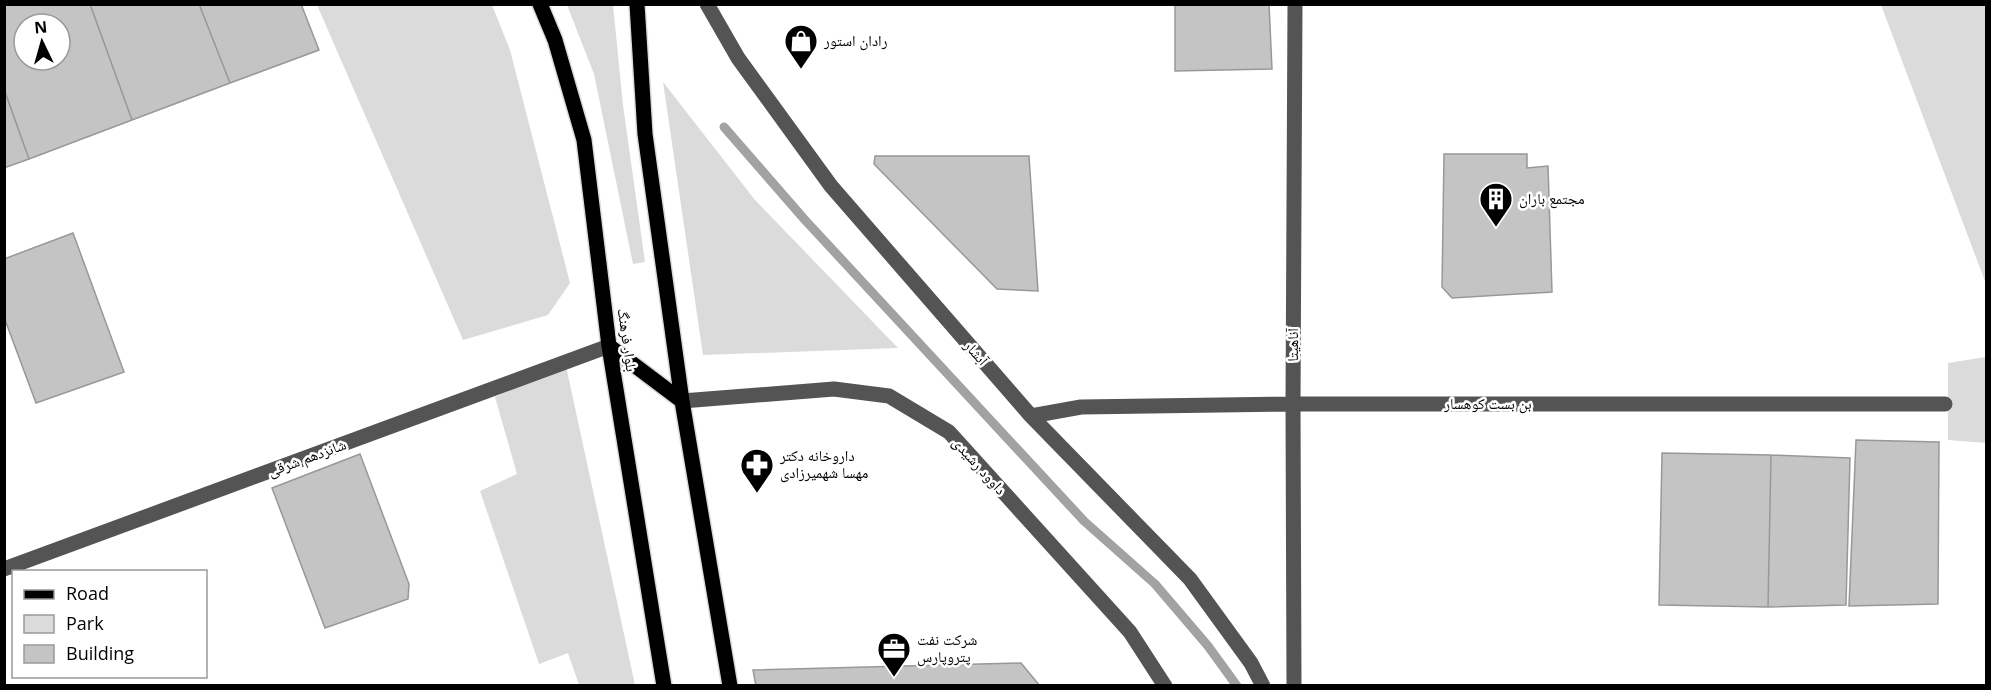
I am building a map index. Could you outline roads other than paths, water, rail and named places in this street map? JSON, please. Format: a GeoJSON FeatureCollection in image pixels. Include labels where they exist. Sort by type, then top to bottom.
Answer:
{"type":"FeatureCollection","features":[{"type":"Feature","properties":{"kind":"main road","name":"بلوار فرهنگ"},"geometry":{"type":"LineString","coordinates":[[540,4],[555,40],[584,140],[609,346],[664,686]]}},
{"type":"Feature","properties":{"kind":"main road"},"geometry":{"type":"LineString","coordinates":[[637,4],[645,134],[682,401],[730,686]]}},
{"type":"Feature","properties":{"kind":"main road"},"geometry":{"type":"LineString","coordinates":[[609,346],[682,401]]}},
{"type":"Feature","properties":{"kind":"street","name":"آبشار"},"geometry":{"type":"LineString","coordinates":[[707,4],[738,58],[831,186],[1031,416],[1190,579],[1251,663],[1263,686]]}},
{"type":"Feature","properties":{"kind":"street","name":"آناهیتا"},"geometry":{"type":"LineString","coordinates":[[1294,686],[1295,4]]}},
{"type":"Feature","properties":{"kind":"street","name":"شانزدهم شرقی"},"geometry":{"type":"LineString","coordinates":[[4,569],[609,346]]}},
{"type":"Feature","properties":{"kind":"street","name":"داوود رشیدی"},"geometry":{"type":"LineString","coordinates":[[682,401],[834,389],[889,396],[949,432],[1130,632],[1165,686]]}},
{"type":"Feature","properties":{"kind":"street","name":"بن بست کوهسار"},"geometry":{"type":"LineString","coordinates":[[1031,416],[1081,407],[1293,404],[1945,404]]}},
{"type":"Feature","properties":{"kind":"waterway"},"geometry":{"type":"LineString","coordinates":[[724,127],[805,220],[1084,521],[1155,584],[1208,646],[1237,686]]}},
{"type":"Feature","properties":{"kind":"place","name":"رادان استور"},"geometry":{"type":"Point","coordinates":[801,70]}},
{"type":"Feature","properties":{"kind":"place","name":"مجتمع باران"},"geometry":{"type":"Point","coordinates":[1496,228]}},
{"type":"Feature","properties":{"kind":"place","name":"داروخانه دکتر مهسا شهمیرزادی"},"geometry":{"type":"Point","coordinates":[757,494]}},
{"type":"Feature","properties":{"kind":"place","name":"شرکت نفت پتروپارس"},"geometry":{"type":"Point","coordinates":[894,678]}}]}
